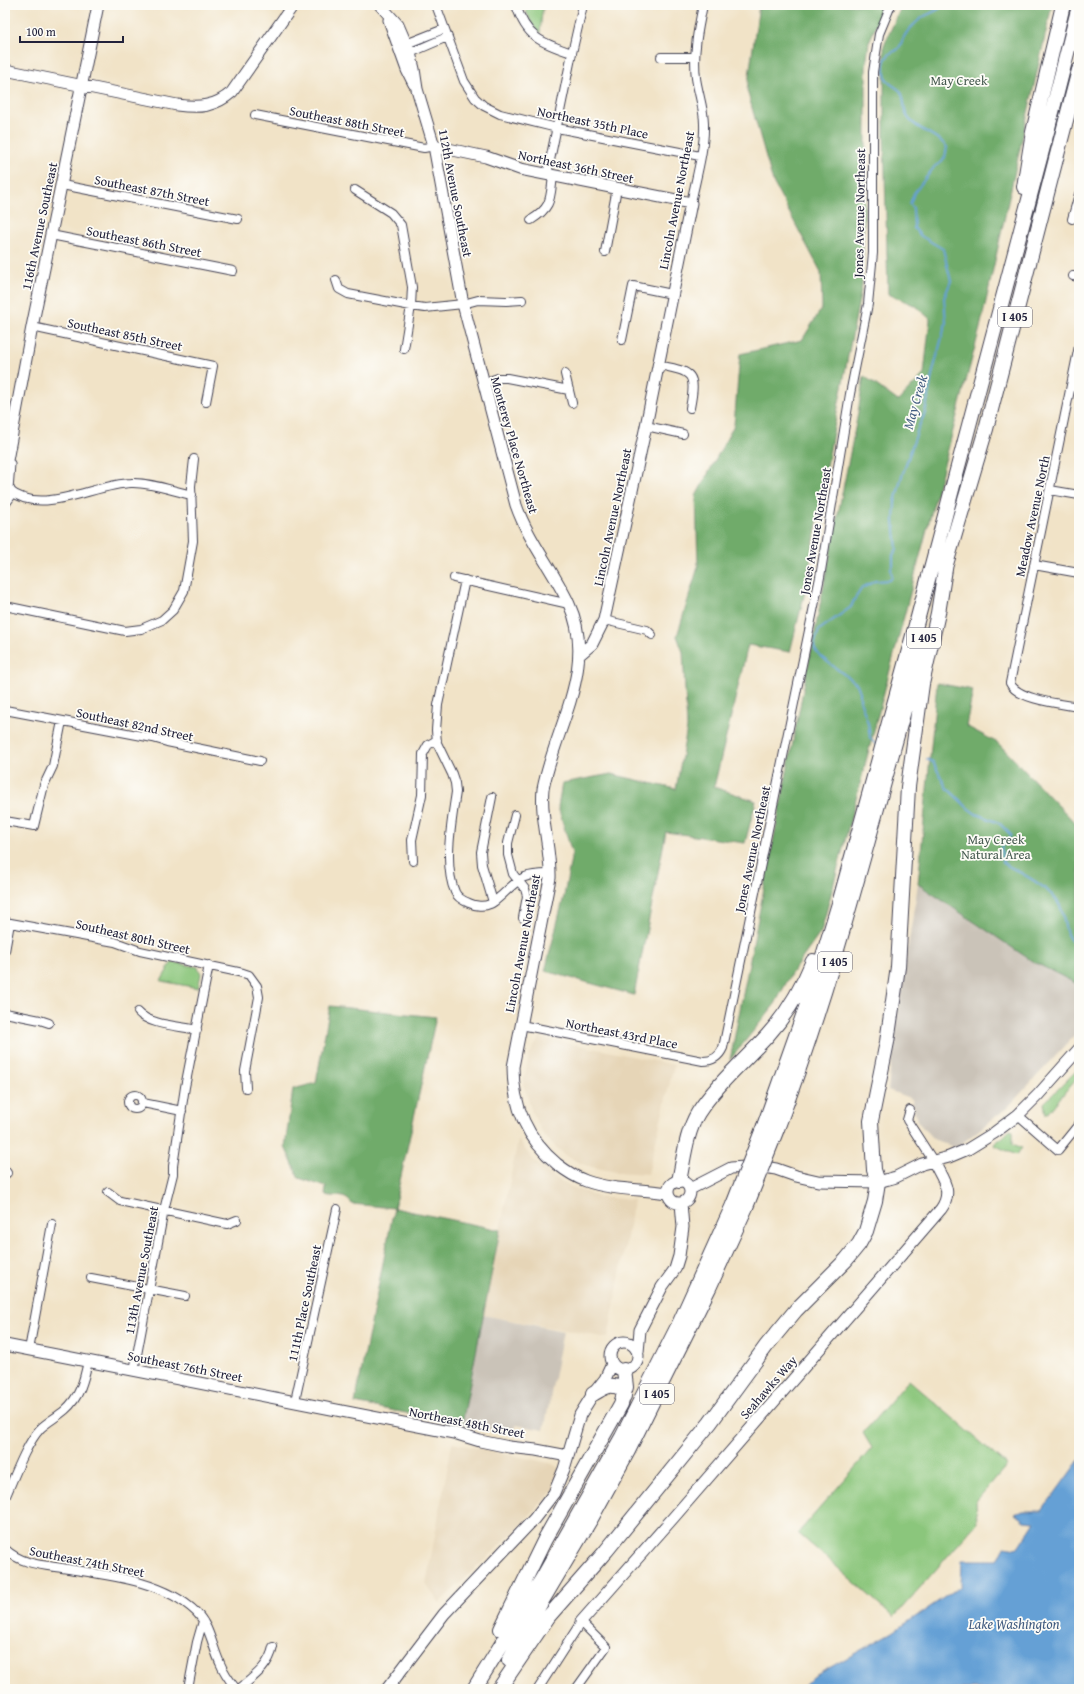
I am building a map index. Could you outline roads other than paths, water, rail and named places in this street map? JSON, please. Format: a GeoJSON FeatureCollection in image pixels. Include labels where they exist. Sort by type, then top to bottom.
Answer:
{"type":"FeatureCollection","features":[{"type":"Feature","properties":{"kind":"highway"},"geometry":{"type":"LineString","coordinates":[[1010,268],[1033,132],[1063,5]]}},
{"type":"Feature","properties":{"kind":"highway","name":"I 405"},"geometry":{"type":"LineString","coordinates":[[897,711],[917,621],[1079,6]]}},
{"type":"Feature","properties":{"kind":"highway","name":"I 405"},"geometry":{"type":"LineString","coordinates":[[495,1689],[530,1621],[592,1517],[628,1450],[702,1302],[771,1128],[800,1069],[834,965],[875,790],[897,711],[946,563],[986,429],[1079,70]]}},
{"type":"Feature","properties":{"kind":"highway"},"geometry":{"type":"LineString","coordinates":[[499,1689],[548,1617],[606,1551],[710,1423],[767,1345],[796,1310],[846,1260],[859,1244],[871,1215],[878,1182],[874,1170],[871,1121],[887,1042],[898,967],[908,787],[916,721],[946,563]]}},
{"type":"Feature","properties":{"kind":"highway","name":"I 405"},"geometry":{"type":"LineString","coordinates":[[771,1128],[855,844],[875,790]]}},
{"type":"Feature","properties":{"kind":"highway"},"geometry":{"type":"LineString","coordinates":[[684,1185],[688,1135],[698,1113],[717,1089],[775,1026],[792,1004],[807,975],[855,844]]}},
{"type":"Feature","properties":{"kind":"highway","name":"I 405"},"geometry":{"type":"LineString","coordinates":[[475,1688],[542,1580],[622,1437],[740,1206]]}},
{"type":"Feature","properties":{"kind":"highway"},"geometry":{"type":"LineString","coordinates":[[475,1688],[491,1650],[545,1539],[621,1404],[626,1387],[619,1368]]}},
{"type":"Feature","properties":{"kind":"highway"},"geometry":{"type":"LineString","coordinates":[[593,1394],[607,1386],[615,1385],[622,1389],[624,1396]]}},
{"type":"Feature","properties":{"kind":"street","name":"116th Avenue Southeast"},"geometry":{"type":"LineString","coordinates":[[5,471],[32,327],[98,5]]}},
{"type":"Feature","properties":{"kind":"street"},"geometry":{"type":"LineString","coordinates":[[5,70],[187,106],[203,107],[225,99],[240,84],[293,5]]}},
{"type":"Feature","properties":{"kind":"street"},"geometry":{"type":"LineString","coordinates":[[408,48],[446,33],[436,5]]}},
{"type":"Feature","properties":{"kind":"street"},"geometry":{"type":"LineString","coordinates":[[516,5],[523,24],[537,39],[549,46],[572,53]]}},
{"type":"Feature","properties":{"kind":"street"},"geometry":{"type":"LineString","coordinates":[[531,220],[542,213],[549,205],[550,176],[557,128],[583,5]]}},
{"type":"Feature","properties":{"kind":"street","name":"Lincoln Avenue Northeast"},"geometry":{"type":"LineString","coordinates":[[667,1193],[614,1187],[586,1181],[564,1170],[536,1144],[521,1118],[514,1092],[513,1067],[550,874],[550,862],[542,807],[543,789],[577,680],[579,654],[592,644],[604,620],[659,365],[704,134],[704,123],[696,77],[695,56],[696,38],[703,5]]}},
{"type":"Feature","properties":{"kind":"street","name":"Jones Avenue Northeast"},"geometry":{"type":"LineString","coordinates":[[717,1057],[721,1053],[724,1043],[820,577],[850,394],[868,304],[873,253],[872,72],[879,34],[891,5]]}},
{"type":"Feature","properties":{"kind":"street","name":"112th Avenue Southeast"},"geometry":{"type":"LineString","coordinates":[[384,8],[398,25],[408,48],[434,146],[463,304]]}},
{"type":"Feature","properties":{"kind":"street","name":"112th Avenue Southeast"},"geometry":{"type":"LineString","coordinates":[[384,8],[407,70],[418,89]]}},
{"type":"Feature","properties":{"kind":"street","name":"Northeast 35th Place"},"geometry":{"type":"LineString","coordinates":[[446,33],[464,81],[474,98],[484,106],[500,114],[557,128],[700,156]]}},
{"type":"Feature","properties":{"kind":"street"},"geometry":{"type":"LineString","coordinates":[[661,57],[695,56]]}},
{"type":"Feature","properties":{"kind":"street","name":"Southeast 88th Street"},"geometry":{"type":"LineString","coordinates":[[255,115],[424,148],[434,146]]}},
{"type":"Feature","properties":{"kind":"street","name":"Northeast 36th Street"},"geometry":{"type":"LineString","coordinates":[[434,146],[486,157],[520,170],[691,203]]}},
{"type":"Feature","properties":{"kind":"street","name":"Southeast 87th Street"},"geometry":{"type":"LineString","coordinates":[[62,185],[238,219]]}},
{"type":"Feature","properties":{"kind":"street"},"geometry":{"type":"LineString","coordinates":[[605,252],[617,188]]}},
{"type":"Feature","properties":{"kind":"street"},"geometry":{"type":"LineString","coordinates":[[355,190],[391,213],[401,225],[410,274],[411,306],[404,348]]}},
{"type":"Feature","properties":{"kind":"street"},"geometry":{"type":"LineString","coordinates":[[1072,219],[1079,194]]}},
{"type":"Feature","properties":{"kind":"street","name":"Southeast 86th Street"},"geometry":{"type":"LineString","coordinates":[[51,235],[233,271]]}},
{"type":"Feature","properties":{"kind":"street"},"geometry":{"type":"LineString","coordinates":[[336,280],[339,288],[348,294],[411,306],[436,308],[486,299],[506,301],[522,300]]}},
{"type":"Feature","properties":{"kind":"street"},"geometry":{"type":"LineString","coordinates":[[622,340],[633,286],[672,294]]}},
{"type":"Feature","properties":{"kind":"street","name":"Monterey Place Northeast"},"geometry":{"type":"LineString","coordinates":[[463,304],[519,514],[569,604],[578,640],[579,654]]}},
{"type":"Feature","properties":{"kind":"street","name":"Southeast 85th Street"},"geometry":{"type":"LineString","coordinates":[[32,327],[213,366],[206,402]]}},
{"type":"Feature","properties":{"kind":"street","name":"Meadow Avenue North"},"geometry":{"type":"LineString","coordinates":[[1079,346],[1010,679],[1013,689],[1026,696],[1079,707]]}},
{"type":"Feature","properties":{"kind":"street"},"geometry":{"type":"LineString","coordinates":[[659,365],[685,371],[690,376],[694,388],[690,408]]}},
{"type":"Feature","properties":{"kind":"street"},"geometry":{"type":"LineString","coordinates":[[565,374],[572,403]]}},
{"type":"Feature","properties":{"kind":"street"},"geometry":{"type":"LineString","coordinates":[[483,383],[498,378],[507,378],[569,390]]}},
{"type":"Feature","properties":{"kind":"street"},"geometry":{"type":"LineString","coordinates":[[646,426],[683,434]]}},
{"type":"Feature","properties":{"kind":"street","name":"116th Avenue Southeast"},"geometry":{"type":"LineString","coordinates":[[6,494],[9,453]]}},
{"type":"Feature","properties":{"kind":"street"},"geometry":{"type":"LineString","coordinates":[[5,606],[125,631],[141,629],[162,620],[173,610],[184,591],[193,541],[192,475],[194,459]]}},
{"type":"Feature","properties":{"kind":"street"},"geometry":{"type":"LineString","coordinates":[[6,494],[30,499],[52,501],[131,483],[138,483],[192,495]]}},
{"type":"Feature","properties":{"kind":"street"},"geometry":{"type":"LineString","coordinates":[[1050,490],[1079,495]]}},
{"type":"Feature","properties":{"kind":"street"},"geometry":{"type":"LineString","coordinates":[[1034,564],[1079,573]]}},
{"type":"Feature","properties":{"kind":"street"},"geometry":{"type":"LineString","coordinates":[[454,578],[569,604]]}},
{"type":"Feature","properties":{"kind":"street"},"geometry":{"type":"LineString","coordinates":[[465,580],[438,705],[436,721],[437,740],[456,783],[449,848],[451,877],[455,893],[471,904],[479,906],[490,904],[517,880],[525,876],[550,874]]}},
{"type":"Feature","properties":{"kind":"street"},"geometry":{"type":"LineString","coordinates":[[604,620],[647,630],[652,635]]}},
{"type":"Feature","properties":{"kind":"street","name":"Southeast 82nd Street"},"geometry":{"type":"LineString","coordinates":[[5,710],[153,738],[260,761]]}},
{"type":"Feature","properties":{"kind":"street"},"geometry":{"type":"LineString","coordinates":[[5,820],[34,826],[44,785],[53,766],[62,721]]}},
{"type":"Feature","properties":{"kind":"street"},"geometry":{"type":"LineString","coordinates":[[413,861],[412,840],[422,796],[423,754],[428,745],[437,740]]}},
{"type":"Feature","properties":{"kind":"street"},"geometry":{"type":"LineString","coordinates":[[492,797],[481,852],[482,865],[493,902]]}},
{"type":"Feature","properties":{"kind":"street"},"geometry":{"type":"LineString","coordinates":[[515,815],[508,842],[508,855],[510,868],[517,880],[525,889],[527,896],[523,918]]}},
{"type":"Feature","properties":{"kind":"street"},"geometry":{"type":"LineString","coordinates":[[5,951],[8,923]]}},
{"type":"Feature","properties":{"kind":"street","name":"Southeast 80th Street"},"geometry":{"type":"LineString","coordinates":[[8,923],[114,942],[140,951],[243,973],[253,980],[259,992],[245,1071],[246,1088]]}},
{"type":"Feature","properties":{"kind":"street"},"geometry":{"type":"LineString","coordinates":[[138,1012],[142,1017],[154,1022],[196,1030],[209,965]]}},
{"type":"Feature","properties":{"kind":"street"},"geometry":{"type":"LineString","coordinates":[[5,1013],[49,1023]]}},
{"type":"Feature","properties":{"kind":"street","name":"Northeast 43rd Place"},"geometry":{"type":"LineString","coordinates":[[521,1025],[703,1061],[714,1060],[717,1057]]}},
{"type":"Feature","properties":{"kind":"street","name":"113th Avenue Southeast"},"geometry":{"type":"LineString","coordinates":[[134,1371],[164,1210],[173,1174],[173,1166],[196,1030]]}},
{"type":"Feature","properties":{"kind":"street"},"geometry":{"type":"LineString","coordinates":[[684,1185],[687,1199],[681,1203],[677,1203],[670,1199],[667,1193],[672,1183],[684,1185],[731,1168],[758,1166],[776,1168],[796,1176],[818,1181],[878,1182],[896,1177],[922,1164],[934,1162],[968,1149],[994,1133],[1018,1115],[1079,1049]]}},
{"type":"Feature","properties":{"kind":"street"},"geometry":{"type":"LineString","coordinates":[[143,1103],[182,1111]]}},
{"type":"Feature","properties":{"kind":"street"},"geometry":{"type":"LineString","coordinates":[[910,1110],[907,1120],[934,1162]]}},
{"type":"Feature","properties":{"kind":"street"},"geometry":{"type":"LineString","coordinates":[[1018,1115],[1058,1150],[1079,1124]]}},
{"type":"Feature","properties":{"kind":"street","name":"Seahawks Way"},"geometry":{"type":"LineString","coordinates":[[580,1622],[673,1518],[941,1209],[947,1198],[947,1190],[934,1162]]}},
{"type":"Feature","properties":{"kind":"street"},"geometry":{"type":"LineString","coordinates":[[108,1192],[120,1201],[226,1224],[237,1220]]}},
{"type":"Feature","properties":{"kind":"street"},"geometry":{"type":"LineString","coordinates":[[640,1330],[625,1342],[617,1344],[611,1350],[610,1360],[619,1368],[628,1369],[635,1365],[638,1357],[640,1330],[662,1287],[675,1269],[679,1256],[683,1227],[681,1203]]}},
{"type":"Feature","properties":{"kind":"street","name":"111th Place Southeast"},"geometry":{"type":"LineString","coordinates":[[295,1401],[337,1209]]}},
{"type":"Feature","properties":{"kind":"street"},"geometry":{"type":"LineString","coordinates":[[29,1350],[52,1224]]}},
{"type":"Feature","properties":{"kind":"street"},"geometry":{"type":"LineString","coordinates":[[91,1278],[185,1296]]}},
{"type":"Feature","properties":{"kind":"street"},"geometry":{"type":"LineString","coordinates":[[625,1342],[633,1345],[638,1352]]}},
{"type":"Feature","properties":{"kind":"street","name":"Southeast 76th Street"},"geometry":{"type":"LineString","coordinates":[[5,1345],[360,1415]]}},
{"type":"Feature","properties":{"kind":"street"},"geometry":{"type":"LineString","coordinates":[[5,1498],[33,1439],[40,1429],[65,1410],[77,1396],[84,1379],[88,1361]]}},
{"type":"Feature","properties":{"kind":"street"},"geometry":{"type":"LineString","coordinates":[[387,1689],[444,1614],[539,1514],[554,1493],[568,1456],[580,1415],[593,1394],[605,1379],[619,1368]]}},
{"type":"Feature","properties":{"kind":"street","name":"Northeast 48th Street"},"geometry":{"type":"LineString","coordinates":[[360,1415],[454,1433],[480,1441],[509,1447],[568,1456]]}},
{"type":"Feature","properties":{"kind":"street","name":"Southeast 74th Street"},"geometry":{"type":"LineString","coordinates":[[5,1549],[15,1557],[30,1563],[102,1575],[158,1589],[170,1594],[191,1607],[203,1621],[226,1674],[238,1689]]}},
{"type":"Feature","properties":{"kind":"street"},"geometry":{"type":"LineString","coordinates":[[188,1689],[203,1621]]}},
{"type":"Feature","properties":{"kind":"street"},"geometry":{"type":"LineString","coordinates":[[538,1689],[580,1622],[606,1647],[576,1689]]}},
{"type":"Feature","properties":{"kind":"street"},"geometry":{"type":"LineString","coordinates":[[238,1689],[266,1666],[271,1656],[273,1647]]}},
{"type":"Feature","properties":{"kind":"water","name":"Lake Washington"},"geometry":{"type":"Polygon","coordinates":[[[1079,1460],[1079,1689],[801,1689],[813,1677],[893,1632],[961,1586],[962,1560],[998,1560],[1005,1546],[1018,1548],[1035,1522],[1024,1521],[1015,1514],[1022,1511],[1042,1511],[1079,1460]]]}},
{"type":"Feature","properties":{"kind":"waterway","name":"May Creek"},"geometry":{"type":"LineString","coordinates":[[877,745],[870,738],[868,723],[860,700],[860,692],[857,684],[821,657],[814,645],[819,630],[851,607],[862,588],[875,581],[890,580],[892,577],[891,569],[893,565],[893,555],[897,549],[894,521],[895,502],[901,479],[925,413],[932,375],[946,322],[944,298],[951,281],[943,249],[921,236],[914,228],[913,208],[910,204],[914,193],[935,166],[942,162],[945,157],[947,147],[939,139],[910,120],[906,114],[901,92],[887,80],[884,68],[886,58],[900,47],[905,35],[912,26],[923,17],[944,5]]}},
{"type":"Feature","properties":{"kind":"waterway","name":"May Creek"},"geometry":{"type":"LineString","coordinates":[[927,759],[933,762],[946,787],[969,809],[976,814],[999,823],[1011,835],[1001,848],[1003,863],[1034,881],[1056,899],[1062,911],[1065,929],[1069,939],[1079,946]]}},
{"type":"Feature","properties":{"kind":"park label","name":"May Creek Natural Area"},"geometry":{"type":"Point","coordinates":[996,846]}}]}
